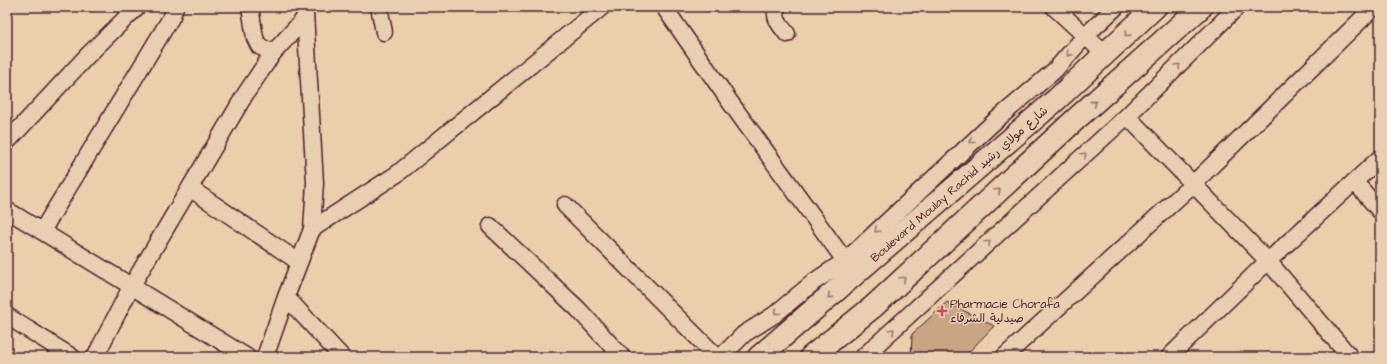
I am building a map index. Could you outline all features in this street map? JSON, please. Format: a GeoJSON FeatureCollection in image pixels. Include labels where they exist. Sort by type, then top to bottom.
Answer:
{"type":"FeatureCollection","features":[{"type":"Feature","properties":{"kind":"main road","name":"Boulevard Moulay Rachid شارع مولاي رشيد"},"geometry":{"type":"LineString","coordinates":[[759,357],[850,268],[1106,55],[1155,7]]}},
{"type":"Feature","properties":{"kind":"main road"},"geometry":{"type":"LineString","coordinates":[[811,357],[874,306],[1077,118],[1201,7]]}},
{"type":"Feature","properties":{"kind":"street"},"geometry":{"type":"LineString","coordinates":[[7,142],[88,55],[137,7]]}},
{"type":"Feature","properties":{"kind":"street"},"geometry":{"type":"LineString","coordinates":[[42,231],[172,16],[175,7]]}},
{"type":"Feature","properties":{"kind":"street"},"geometry":{"type":"LineString","coordinates":[[250,7],[255,38],[259,46],[273,53]]}},
{"type":"Feature","properties":{"kind":"street"},"geometry":{"type":"LineString","coordinates":[[379,7],[384,32]]}},
{"type":"Feature","properties":{"kind":"street"},"geometry":{"type":"LineString","coordinates":[[312,229],[397,174],[602,7]]}},
{"type":"Feature","properties":{"kind":"street"},"geometry":{"type":"LineString","coordinates":[[777,7],[774,13],[776,20],[786,34]]}},
{"type":"Feature","properties":{"kind":"street"},"geometry":{"type":"LineString","coordinates":[[1054,7],[1106,55]]}},
{"type":"Feature","properties":{"kind":"street"},"geometry":{"type":"LineString","coordinates":[[721,357],[744,334],[774,315],[815,281],[850,268],[995,121],[1054,70],[1085,36],[1116,7]]}},
{"type":"Feature","properties":{"kind":"street"},"geometry":{"type":"LineString","coordinates":[[871,354],[1127,116],[1236,7]]}},
{"type":"Feature","properties":{"kind":"street"},"geometry":{"type":"LineString","coordinates":[[1004,357],[1193,184],[1374,7]]}},
{"type":"Feature","properties":{"kind":"street"},"geometry":{"type":"LineString","coordinates":[[670,9],[730,102],[850,268]]}},
{"type":"Feature","properties":{"kind":"street"},"geometry":{"type":"LineString","coordinates":[[96,357],[131,288],[191,189],[246,93],[273,53],[305,12]]}},
{"type":"Feature","properties":{"kind":"street"},"geometry":{"type":"LineString","coordinates":[[265,357],[312,229],[315,183],[305,12]]}},
{"type":"Feature","properties":{"kind":"street"},"geometry":{"type":"LineString","coordinates":[[1127,116],[1268,262],[1350,357]]}},
{"type":"Feature","properties":{"kind":"street"},"geometry":{"type":"LineString","coordinates":[[1175,355],[1268,262],[1380,158]]}},
{"type":"Feature","properties":{"kind":"street"},"geometry":{"type":"LineString","coordinates":[[1355,182],[1380,212]]}},
{"type":"Feature","properties":{"kind":"street"},"geometry":{"type":"LineString","coordinates":[[191,189],[299,262]]}},
{"type":"Feature","properties":{"kind":"street"},"geometry":{"type":"LineString","coordinates":[[565,205],[717,357]]}},
{"type":"Feature","properties":{"kind":"street"},"geometry":{"type":"LineString","coordinates":[[7,210],[131,288],[247,357]]}},
{"type":"Feature","properties":{"kind":"street"},"geometry":{"type":"LineString","coordinates":[[490,226],[578,309],[622,357]]}},
{"type":"Feature","properties":{"kind":"street"},"geometry":{"type":"LineString","coordinates":[[286,297],[342,357]]}},
{"type":"Feature","properties":{"kind":"street"},"geometry":{"type":"LineString","coordinates":[[7,316],[72,357]]}},
{"type":"Feature","properties":{"kind":"building"},"geometry":{"type":"Polygon","coordinates":[[[947,302],[994,326],[964,357],[911,357],[912,334],[947,302]]]}},
{"type":"Feature","properties":{"kind":"place","name":"Pharmacie Chorafa صيدلية الشرفاء"},"geometry":{"type":"Point","coordinates":[942,311]}}]}
